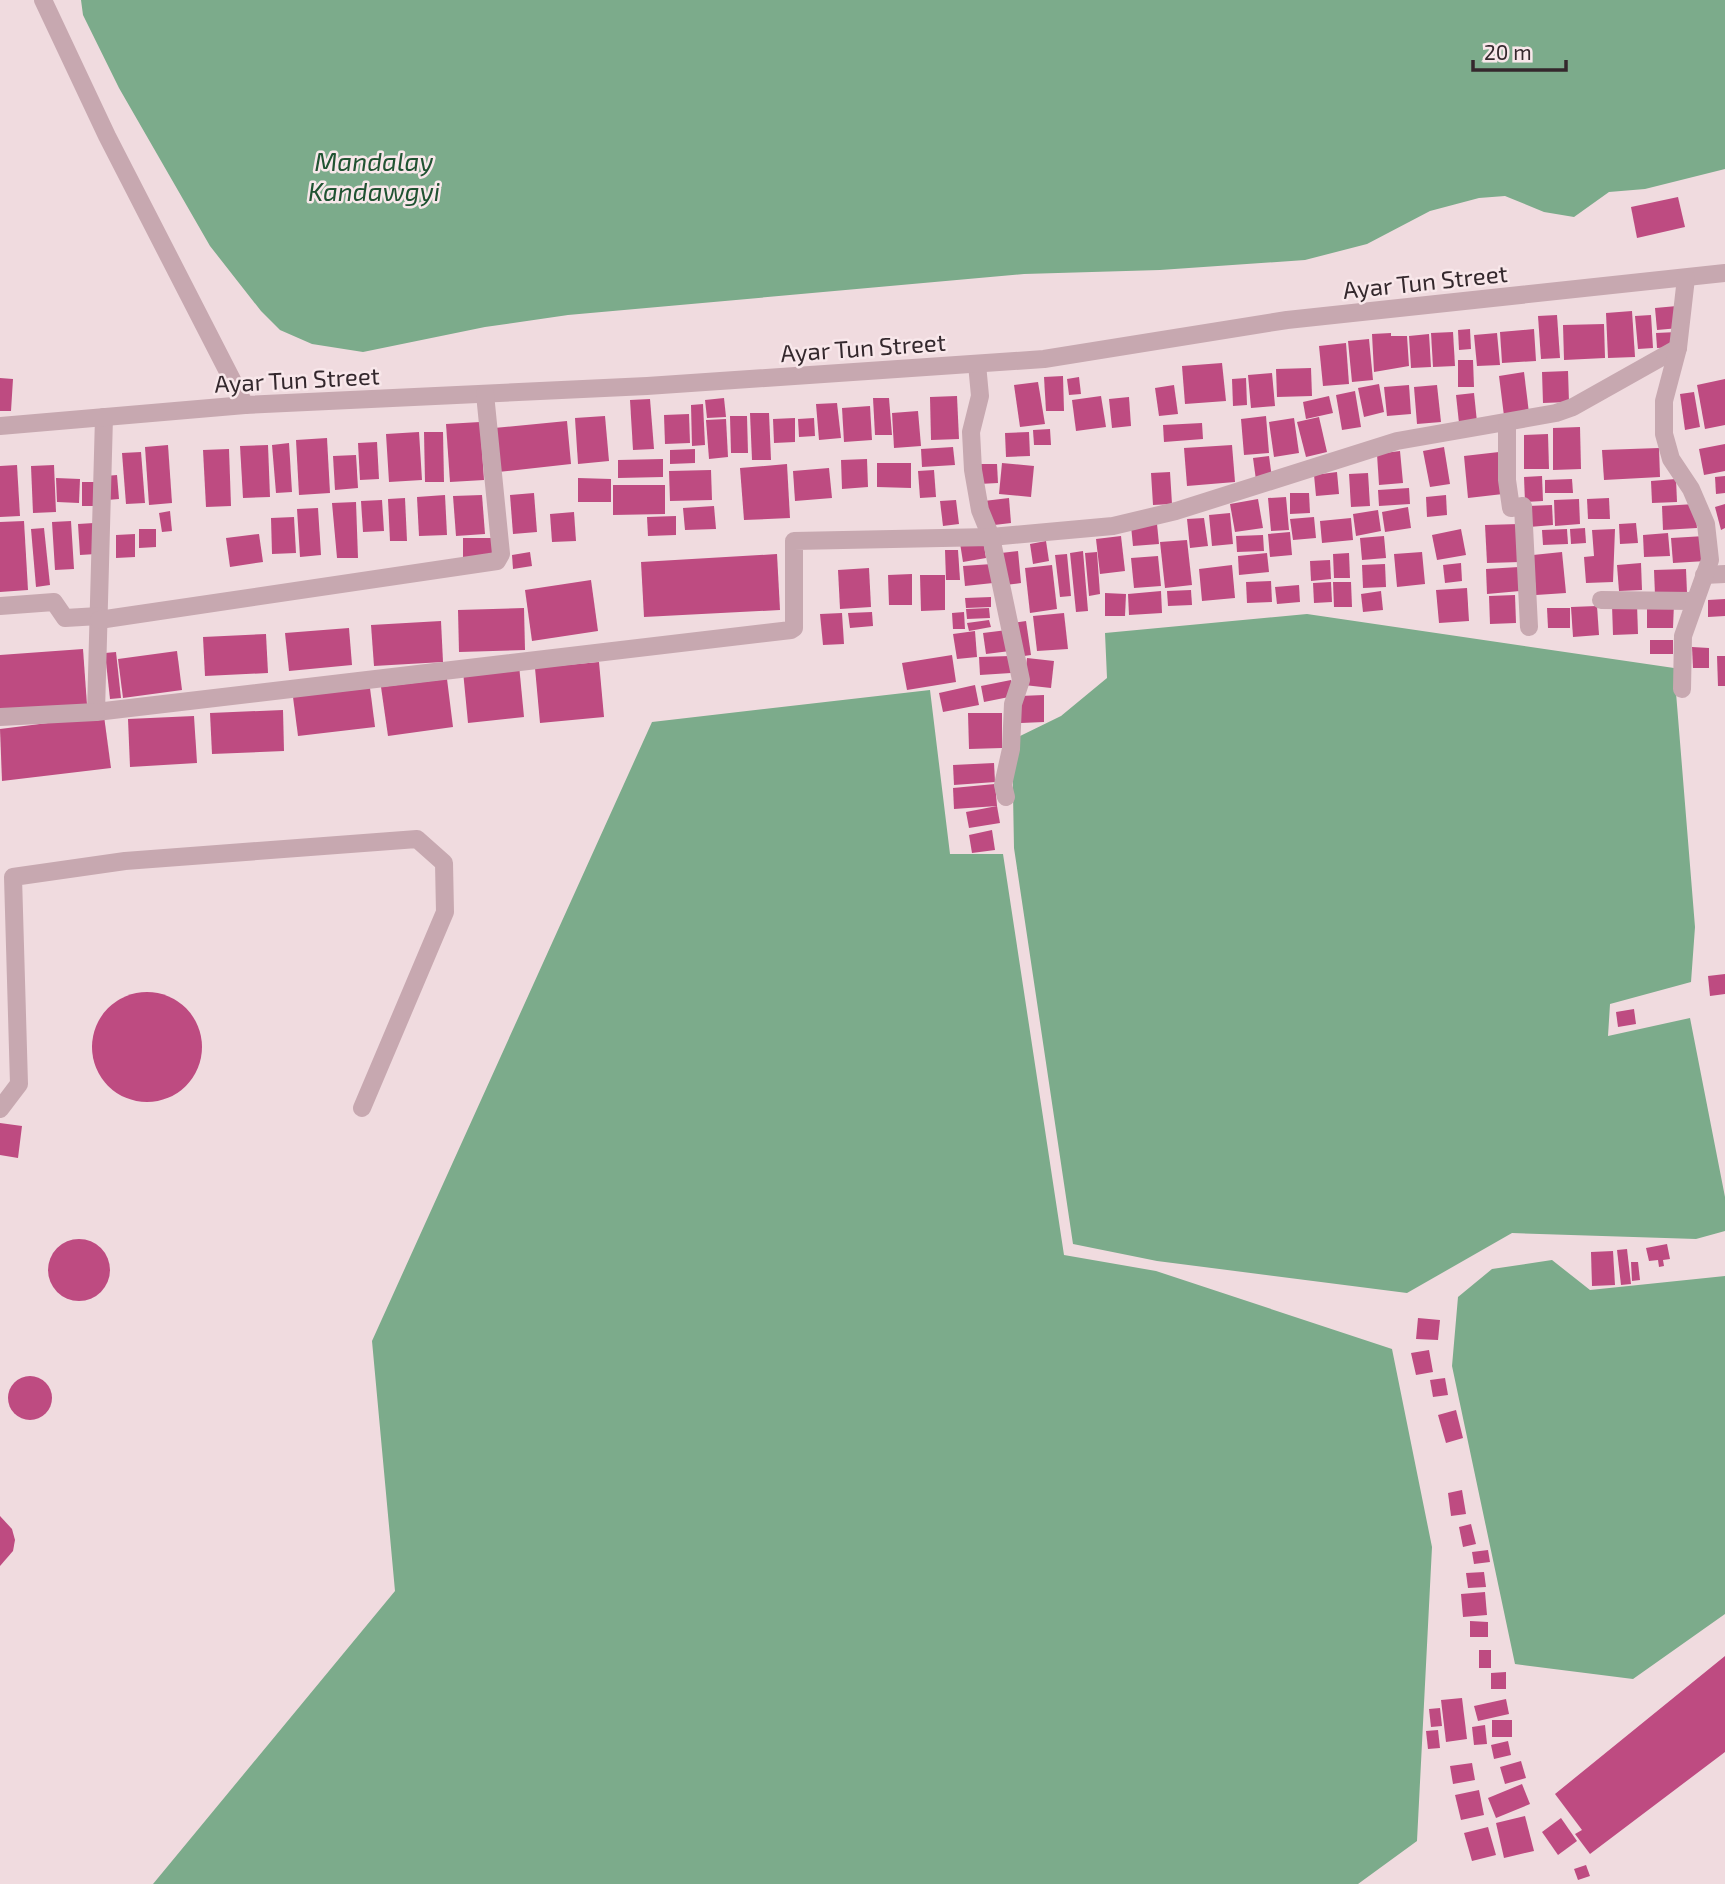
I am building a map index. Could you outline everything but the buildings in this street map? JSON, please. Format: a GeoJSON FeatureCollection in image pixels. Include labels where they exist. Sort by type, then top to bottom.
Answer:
{"type":"FeatureCollection","features":[{"type":"Feature","properties":{"kind":"street"},"geometry":{"type":"LineString","coordinates":[[43,0],[107,136],[245,405]]}},
{"type":"Feature","properties":{"kind":"street","name":"Ayar Tun Street"},"geometry":{"type":"LineString","coordinates":[[0,426],[245,405],[485,394],[1044,359],[1287,320],[1725,273]]}},
{"type":"Feature","properties":{"kind":"street"},"geometry":{"type":"LineString","coordinates":[[1682,689],[1681,644],[1710,560],[1706,524],[1691,489],[1671,459],[1664,434],[1664,401],[1678,348],[1686,278]]}},
{"type":"Feature","properties":{"kind":"street"},"geometry":{"type":"LineString","coordinates":[[0,717],[96,712],[791,631],[794,628],[794,541],[991,537],[1113,526],[1176,511],[1396,441],[1507,424],[1573,407],[1678,348]]}},
{"type":"Feature","properties":{"kind":"street"},"geometry":{"type":"LineString","coordinates":[[977,364],[980,396],[971,432],[973,470],[980,510],[991,537],[1021,680],[1013,704],[1011,749],[1003,785],[1006,797]]}},
{"type":"Feature","properties":{"kind":"street"},"geometry":{"type":"LineString","coordinates":[[0,606],[54,602],[65,618],[99,618],[497,561],[501,554],[485,394]]}},
{"type":"Feature","properties":{"kind":"street"},"geometry":{"type":"LineString","coordinates":[[96,712],[104,417]]}},
{"type":"Feature","properties":{"kind":"street"},"geometry":{"type":"LineString","coordinates":[[1507,424],[1507,481],[1511,508],[1523,506],[1529,627]]}},
{"type":"Feature","properties":{"kind":"street"},"geometry":{"type":"LineString","coordinates":[[1704,575],[1725,574]]}},
{"type":"Feature","properties":{"kind":"street"},"geometry":{"type":"LineString","coordinates":[[1601,600],[1694,601]]}},
{"type":"Feature","properties":{"kind":"street"},"geometry":{"type":"LineString","coordinates":[[0,1109],[19,1084],[7,878],[125,861],[417,839],[444,863],[445,912],[362,1108]]}},
{"type":"Feature","properties":{"kind":"water","name":"Mandalay Kandawgyi"},"geometry":{"type":"Polygon","coordinates":[[[81,0],[1725,0],[1725,169],[1645,189],[1609,192],[1574,217],[1544,212],[1505,196],[1479,198],[1430,211],[1367,244],[1305,260],[1160,270],[1024,274],[568,315],[485,327],[363,352],[312,344],[280,330],[261,311],[210,246],[119,88],[83,15],[81,0]]]}},
{"type":"Feature","properties":{"kind":"water"},"geometry":{"type":"Polygon","coordinates":[[[1307,614],[1674,668],[1695,927],[1691,982],[1610,1004],[1608,1036],[1690,1018],[1725,1197],[1725,1231],[1696,1239],[1512,1233],[1407,1293],[1157,1261],[1073,1244],[1014,848],[1012,740],[1061,716],[1107,678],[1105,633],[1307,614]]]}},
{"type":"Feature","properties":{"kind":"water"},"geometry":{"type":"Polygon","coordinates":[[[930,690],[950,854],[1003,854],[1064,1255],[1156,1271],[1392,1349],[1432,1547],[1417,1841],[1358,1884],[153,1884],[395,1591],[372,1341],[652,722],[930,690]]]}},
{"type":"Feature","properties":{"kind":"water"},"geometry":{"type":"Polygon","coordinates":[[[1552,1260],[1590,1290],[1725,1276],[1725,1614],[1633,1679],[1515,1664],[1452,1366],[1458,1297],[1492,1269],[1552,1260]]]}}]}
